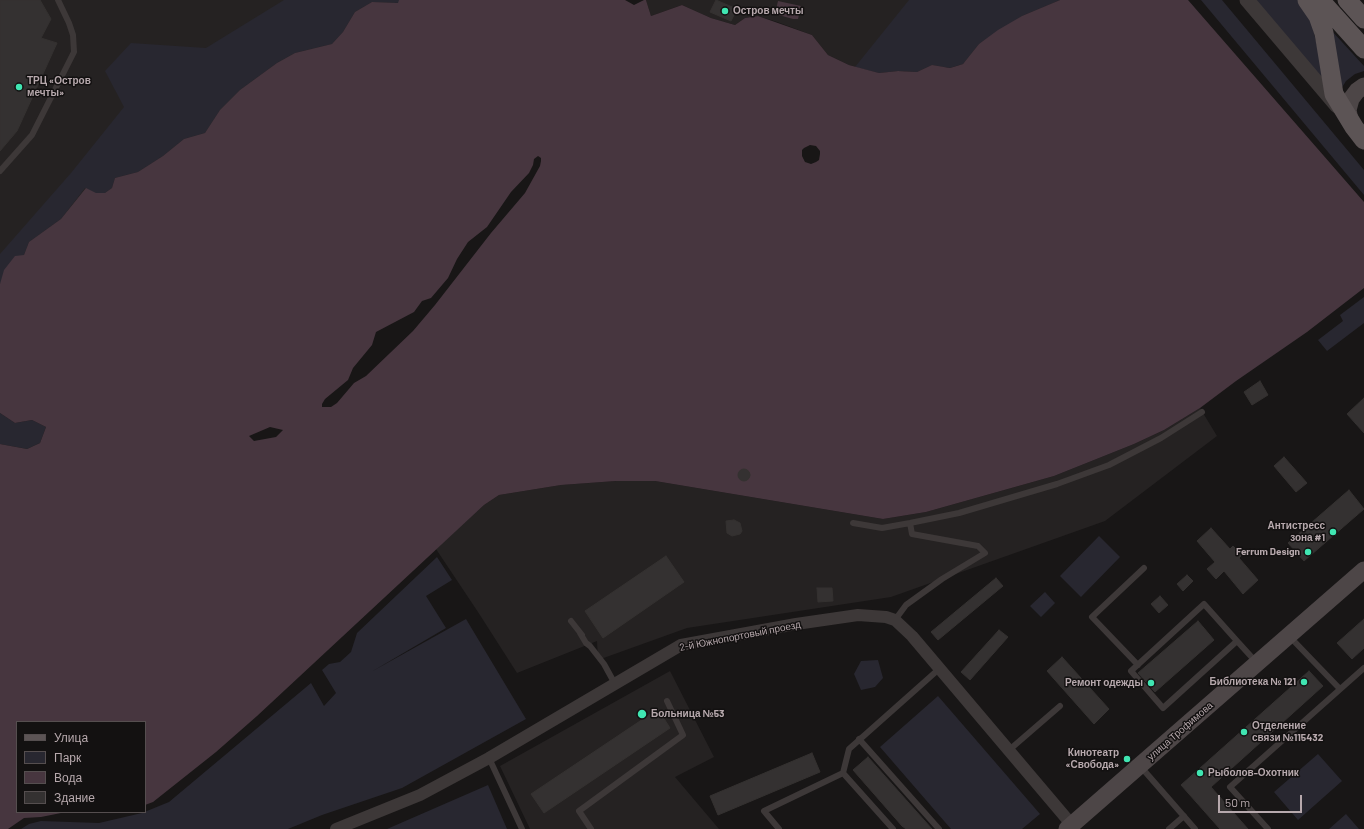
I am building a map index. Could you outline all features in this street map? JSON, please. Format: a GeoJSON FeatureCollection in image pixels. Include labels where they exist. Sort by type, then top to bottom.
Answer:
{"type":"FeatureCollection","features":[{"type":"Feature","properties":{"kind":"main road"},"geometry":{"type":"LineString","coordinates":[[1306,0],[1318,16],[1324,33],[1334,94],[1364,140]]}},
{"type":"Feature","properties":{"kind":"main road"},"geometry":{"type":"LineString","coordinates":[[1320,0],[1364,49]]}},
{"type":"Feature","properties":{"kind":"main road"},"geometry":{"type":"LineString","coordinates":[[1347,0],[1364,19]]}},
{"type":"Feature","properties":{"kind":"main road"},"geometry":{"type":"LineString","coordinates":[[1350,120],[1348,110],[1351,99],[1357,91],[1364,86]]}},
{"type":"Feature","properties":{"kind":"main road","name":"улица Трофимова"},"geometry":{"type":"LineString","coordinates":[[1070,827],[1364,570]]}},
{"type":"Feature","properties":{"kind":"street"},"geometry":{"type":"LineString","coordinates":[[1247,0],[1350,120]]}},
{"type":"Feature","properties":{"kind":"street","name":"2-й Южнопортовый проезд"},"geometry":{"type":"LineString","coordinates":[[336,829],[420,796],[681,645],[796,624],[858,615],[895,620]]}},
{"type":"Feature","properties":{"kind":"street"},"geometry":{"type":"LineString","coordinates":[[895,620],[912,636],[1070,827]]}},
{"type":"Feature","properties":{"kind":"lane"},"geometry":{"type":"LineString","coordinates":[[0,171],[32,135],[74,52],[73,36],[69,23],[58,0]]}},
{"type":"Feature","properties":{"kind":"lane"},"geometry":{"type":"LineString","coordinates":[[853,523],[882,528],[910,523],[959,513],[1057,484],[1109,465],[1161,438],[1202,412]]}},
{"type":"Feature","properties":{"kind":"lane"},"geometry":{"type":"LineString","coordinates":[[895,620],[906,605],[942,579],[985,553],[978,546],[912,534],[910,523]]}},
{"type":"Feature","properties":{"kind":"lane"},"geometry":{"type":"LineString","coordinates":[[1138,664],[1092,617],[1144,568]]}},
{"type":"Feature","properties":{"kind":"lane"},"geometry":{"type":"LineString","coordinates":[[1237,641],[1163,708],[1131,671],[1204,604],[1237,641],[1257,664]]}},
{"type":"Feature","properties":{"kind":"lane"},"geometry":{"type":"LineString","coordinates":[[571,621],[588,641],[590,646],[604,664],[615,684]]}},
{"type":"Feature","properties":{"kind":"lane"},"geometry":{"type":"LineString","coordinates":[[1290,636],[1340,689]]}},
{"type":"Feature","properties":{"kind":"lane"},"geometry":{"type":"LineString","coordinates":[[1268,829],[1230,787],[1364,668]]}},
{"type":"Feature","properties":{"kind":"lane"},"geometry":{"type":"LineString","coordinates":[[843,774],[849,749],[939,669]]}},
{"type":"Feature","properties":{"kind":"lane"},"geometry":{"type":"LineString","coordinates":[[591,829],[579,811],[683,735],[667,701]]}},
{"type":"Feature","properties":{"kind":"lane"},"geometry":{"type":"LineString","coordinates":[[1008,751],[1060,706]]}},
{"type":"Feature","properties":{"kind":"lane"},"geometry":{"type":"LineString","coordinates":[[859,739],[939,829]]}},
{"type":"Feature","properties":{"kind":"lane"},"geometry":{"type":"LineString","coordinates":[[488,758],[522,829]]}},
{"type":"Feature","properties":{"kind":"lane"},"geometry":{"type":"LineString","coordinates":[[1140,766],[1195,829]]}},
{"type":"Feature","properties":{"kind":"lane"},"geometry":{"type":"LineString","coordinates":[[779,829],[764,811],[843,774]]}},
{"type":"Feature","properties":{"kind":"lane"},"geometry":{"type":"LineString","coordinates":[[843,774],[893,829]]}},
{"type":"Feature","properties":{"kind":"lane"},"geometry":{"type":"LineString","coordinates":[[1169,829],[1184,816]]}},
{"type":"Feature","properties":{"kind":"shaded area"},"geometry":{"type":"Polygon","coordinates":[[[0,0],[399,0],[0,284],[0,0]]]}},
{"type":"Feature","properties":{"kind":"shaded area"},"geometry":{"type":"Polygon","coordinates":[[[646,0],[1060,0],[1041,9],[963,64],[917,72],[898,71],[879,73],[849,65],[828,55],[812,35],[758,16],[745,18],[735,25],[711,18],[682,5],[651,16],[646,0]]]}},
{"type":"Feature","properties":{"kind":"shaded area"},"geometry":{"type":"Polygon","coordinates":[[[1200,408],[1217,436],[1105,521],[891,597],[687,628],[598,660],[597,641],[517,673],[436,549],[484,505],[499,495],[561,485],[616,481],[655,481],[883,519],[926,512],[1054,476],[1134,444],[1164,430],[1200,408]]]}},
{"type":"Feature","properties":{"kind":"shaded area","name":"Больница №53"},"geometry":{"type":"Polygon","coordinates":[[[670,671],[714,757],[675,777],[719,829],[530,829],[500,766],[670,671]]]}},
{"type":"Feature","properties":{"kind":"green space"},"geometry":{"type":"Polygon","coordinates":[[[284,0],[399,0],[399,3],[372,2],[355,12],[343,32],[332,44],[295,53],[277,63],[240,90],[220,110],[205,133],[184,139],[163,156],[138,172],[115,178],[112,188],[105,193],[96,194],[85,188],[61,219],[29,242],[24,255],[0,284],[0,254],[71,173],[124,107],[105,71],[131,43],[206,48],[284,0]]]}},
{"type":"Feature","properties":{"kind":"green space"},"geometry":{"type":"Polygon","coordinates":[[[909,0],[1060,0],[1022,16],[979,44],[963,64],[950,68],[932,65],[917,72],[898,71],[879,73],[855,67],[909,0]]]}},
{"type":"Feature","properties":{"kind":"green space"},"geometry":{"type":"Polygon","coordinates":[[[1201,0],[1222,0],[1364,170],[1364,195],[1201,0]]]}},
{"type":"Feature","properties":{"kind":"green space"},"geometry":{"type":"Polygon","coordinates":[[[1255,0],[1299,0],[1311,19],[1325,82],[1255,0]]]}},
{"type":"Feature","properties":{"kind":"green space"},"geometry":{"type":"Polygon","coordinates":[[[1331,30],[1364,66],[1364,71],[1355,74],[1346,81],[1341,89],[1331,30]]]}},
{"type":"Feature","properties":{"kind":"green space"},"geometry":{"type":"Polygon","coordinates":[[[1364,297],[1364,323],[1327,351],[1318,340],[1343,321],[1340,315],[1364,297]]]}},
{"type":"Feature","properties":{"kind":"green space"},"geometry":{"type":"Polygon","coordinates":[[[0,413],[15,423],[32,420],[46,427],[40,443],[27,449],[0,444],[0,413]]]}},
{"type":"Feature","properties":{"kind":"green space"},"geometry":{"type":"Polygon","coordinates":[[[1099,536],[1120,557],[1081,597],[1060,576],[1099,536]]]}},
{"type":"Feature","properties":{"kind":"green space"},"geometry":{"type":"Polygon","coordinates":[[[437,557],[452,580],[426,596],[446,628],[371,672],[466,619],[526,719],[402,788],[322,815],[288,829],[21,829],[29,824],[41,821],[99,823],[146,813],[146,811],[169,802],[311,683],[324,706],[336,693],[322,670],[329,664],[340,662],[351,652],[357,633],[437,557]]]}},
{"type":"Feature","properties":{"kind":"green space"},"geometry":{"type":"Polygon","coordinates":[[[1045,592],[1055,603],[1041,617],[1030,606],[1045,592]]]}},
{"type":"Feature","properties":{"kind":"green space"},"geometry":{"type":"Polygon","coordinates":[[[878,660],[883,678],[875,687],[861,690],[854,674],[861,661],[878,660]]]}},
{"type":"Feature","properties":{"kind":"green space"},"geometry":{"type":"Polygon","coordinates":[[[938,696],[1040,814],[1022,829],[951,829],[880,747],[938,696]]]}},
{"type":"Feature","properties":{"kind":"green space"},"geometry":{"type":"Polygon","coordinates":[[[1318,754],[1342,781],[1298,820],[1274,792],[1318,754]]]}},
{"type":"Feature","properties":{"kind":"green space"},"geometry":{"type":"Polygon","coordinates":[[[488,785],[507,829],[387,829],[488,785]]]}},
{"type":"Feature","properties":{"kind":"green space"},"geometry":{"type":"Polygon","coordinates":[[[1346,814],[1359,829],[1329,829],[1346,814]]]}},
{"type":"Feature","properties":{"kind":"water"},"geometry":{"type":"Polygon","coordinates":[[[399,0],[625,0],[634,5],[646,0],[651,16],[682,5],[711,18],[735,25],[745,18],[758,16],[812,35],[828,55],[849,65],[879,73],[898,71],[917,72],[932,65],[950,68],[963,64],[979,44],[998,30],[1022,16],[1060,0],[1188,0],[1364,202],[1364,288],[1307,332],[1200,408],[1164,430],[1134,444],[1054,476],[926,512],[883,519],[655,481],[616,481],[561,485],[499,495],[484,505],[257,716],[216,752],[153,802],[146,805],[146,721],[16,721],[16,813],[61,813],[41,817],[24,818],[8,829],[0,829],[0,444],[27,449],[40,443],[46,427],[32,420],[15,423],[0,413],[0,284],[4,270],[15,256],[24,255],[29,242],[61,219],[86,188],[96,193],[105,193],[112,188],[115,178],[138,172],[163,156],[184,139],[205,133],[220,110],[240,90],[277,63],[295,53],[332,44],[343,32],[355,12],[372,2],[398,3],[399,0]],[[810,145],[802,150],[802,156],[805,162],[811,164],[819,160],[820,151],[816,146],[810,145]],[[538,156],[534,159],[529,173],[511,192],[487,227],[468,242],[457,259],[448,278],[431,298],[422,301],[414,312],[376,332],[372,345],[353,368],[348,380],[325,399],[322,407],[331,407],[337,403],[354,383],[366,376],[413,331],[525,193],[540,166],[541,158],[538,156]],[[270,427],[249,436],[254,441],[276,437],[283,430],[270,427]]]}},
{"type":"Feature","properties":{"kind":"water"},"geometry":{"type":"Polygon","coordinates":[[[778,1],[801,6],[798,19],[775,14],[778,1]]]}},
{"type":"Feature","properties":{"kind":"building","name":"ТРЦ «Остров мечты»"},"geometry":{"type":"Polygon","coordinates":[[[0,0],[40,0],[51,19],[41,38],[57,43],[17,131],[0,151],[0,0]]]}},
{"type":"Feature","properties":{"kind":"building"},"geometry":{"type":"Polygon","coordinates":[[[716,0],[737,9],[731,21],[710,12],[716,0]]]}},
{"type":"Feature","properties":{"kind":"building"},"geometry":{"type":"Polygon","coordinates":[[[1260,381],[1268,395],[1252,405],[1244,392],[1260,381]]]}},
{"type":"Feature","properties":{"kind":"building"},"geometry":{"type":"Polygon","coordinates":[[[1364,398],[1364,433],[1347,414],[1364,398]]]}},
{"type":"Feature","properties":{"kind":"building"},"geometry":{"type":"Polygon","coordinates":[[[1284,457],[1307,483],[1296,492],[1274,466],[1284,457]]]}},
{"type":"Feature","properties":{"kind":"building"},"geometry":{"type":"Polygon","coordinates":[[[742,469],[746,469],[750,475],[746,481],[742,481],[738,477],[738,473],[742,469]]]}},
{"type":"Feature","properties":{"kind":"building"},"geometry":{"type":"Polygon","coordinates":[[[1349,490],[1364,509],[1304,561],[1288,543],[1349,490]]]}},
{"type":"Feature","properties":{"kind":"building"},"geometry":{"type":"Polygon","coordinates":[[[734,520],[740,523],[742,531],[740,534],[732,536],[727,533],[726,521],[734,520]]]}},
{"type":"Feature","properties":{"kind":"building"},"geometry":{"type":"Polygon","coordinates":[[[1211,528],[1230,549],[1233,546],[1242,555],[1239,558],[1258,580],[1243,594],[1224,571],[1216,579],[1207,569],[1215,562],[1197,541],[1211,528]]]}},
{"type":"Feature","properties":{"kind":"building"},"geometry":{"type":"Polygon","coordinates":[[[666,556],[684,582],[603,638],[585,611],[666,556]]]}},
{"type":"Feature","properties":{"kind":"building"},"geometry":{"type":"Polygon","coordinates":[[[1187,575],[1193,581],[1183,591],[1177,584],[1187,575]]]}},
{"type":"Feature","properties":{"kind":"building"},"geometry":{"type":"Polygon","coordinates":[[[996,578],[1003,586],[938,640],[931,632],[996,578]]]}},
{"type":"Feature","properties":{"kind":"building"},"geometry":{"type":"Polygon","coordinates":[[[817,588],[832,588],[833,601],[818,602],[817,588]]]}},
{"type":"Feature","properties":{"kind":"building"},"geometry":{"type":"Polygon","coordinates":[[[1160,596],[1168,605],[1159,613],[1151,604],[1160,596]]]}},
{"type":"Feature","properties":{"kind":"building"},"geometry":{"type":"Polygon","coordinates":[[[1364,619],[1364,648],[1352,659],[1337,643],[1364,619]]]}},
{"type":"Feature","properties":{"kind":"building"},"geometry":{"type":"Polygon","coordinates":[[[1198,621],[1214,640],[1155,692],[1138,673],[1198,621]]]}},
{"type":"Feature","properties":{"kind":"building"},"geometry":{"type":"Polygon","coordinates":[[[999,630],[1008,637],[970,680],[961,672],[999,630]]]}},
{"type":"Feature","properties":{"kind":"building"},"geometry":{"type":"Polygon","coordinates":[[[1062,657],[1109,709],[1094,724],[1047,671],[1062,657]]]}},
{"type":"Feature","properties":{"kind":"building"},"geometry":{"type":"Polygon","coordinates":[[[1309,671],[1323,686],[1211,787],[1248,829],[1220,829],[1181,785],[1309,671]]]}},
{"type":"Feature","properties":{"kind":"building"},"geometry":{"type":"Polygon","coordinates":[[[658,709],[670,728],[544,813],[531,794],[658,709]]]}},
{"type":"Feature","properties":{"kind":"building"},"geometry":{"type":"Polygon","coordinates":[[[812,753],[820,772],[718,815],[710,796],[812,753]]]}},
{"type":"Feature","properties":{"kind":"building"},"geometry":{"type":"Polygon","coordinates":[[[868,757],[932,829],[906,829],[902,826],[853,770],[868,757]]]}},
{"type":"Feature","properties":{"kind":"place","name":"Остров мечты"},"geometry":{"type":"Point","coordinates":[725,11]}},
{"type":"Feature","properties":{"kind":"place","name":"ТРЦ «Остров мечты»"},"geometry":{"type":"Point","coordinates":[19,87]}},
{"type":"Feature","properties":{"kind":"place","name":"Антистресс зона #1"},"geometry":{"type":"Point","coordinates":[1333,532]}},
{"type":"Feature","properties":{"kind":"place","name":"Ferrum Design"},"geometry":{"type":"Point","coordinates":[1308,552]}},
{"type":"Feature","properties":{"kind":"place","name":"Библиотека № 121"},"geometry":{"type":"Point","coordinates":[1304,682]}},
{"type":"Feature","properties":{"kind":"place","name":"Ремонт одежды"},"geometry":{"type":"Point","coordinates":[1151,683]}},
{"type":"Feature","properties":{"kind":"place","name":"Больница №53"},"geometry":{"type":"Point","coordinates":[642,714]}},
{"type":"Feature","properties":{"kind":"place","name":"Отделение связи №115432"},"geometry":{"type":"Point","coordinates":[1244,732]}},
{"type":"Feature","properties":{"kind":"place","name":"Кинотеатр «Свобода»"},"geometry":{"type":"Point","coordinates":[1127,759]}},
{"type":"Feature","properties":{"kind":"place","name":"Рыболов-Охотник"},"geometry":{"type":"Point","coordinates":[1200,773]}}]}
